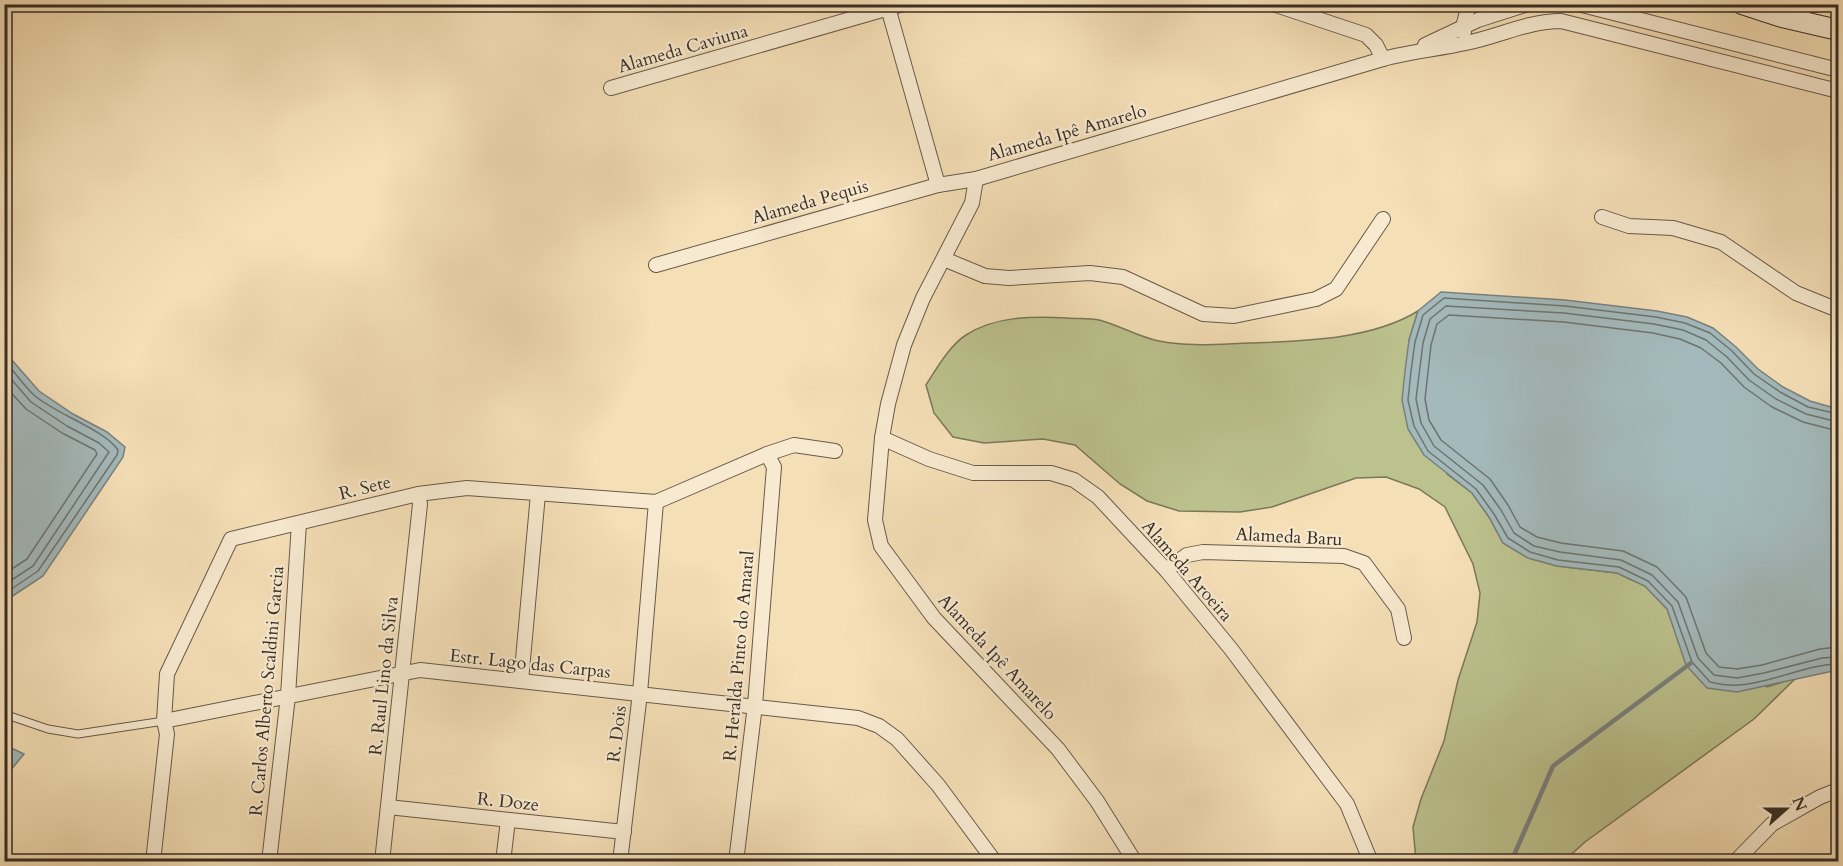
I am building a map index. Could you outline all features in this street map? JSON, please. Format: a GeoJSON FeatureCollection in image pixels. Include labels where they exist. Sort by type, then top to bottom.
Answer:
{"type":"FeatureCollection","features":[{"type":"Feature","properties":{"kind":"main road"},"geometry":{"type":"LineString","coordinates":[[1742,4],[1782,17],[1839,30]]}},
{"type":"Feature","properties":{"kind":"street","name":"Alameda Caviuna"},"geometry":{"type":"LineString","coordinates":[[611,88],[903,4]]}},
{"type":"Feature","properties":{"kind":"street"},"geometry":{"type":"LineString","coordinates":[[1273,4],[1366,35],[1376,45],[1383,59]]}},
{"type":"Feature","properties":{"kind":"street"},"geometry":{"type":"LineString","coordinates":[[1465,43],[1463,27],[1469,4]]}},
{"type":"Feature","properties":{"kind":"street","name":"Alameda Ipê Amarelo"},"geometry":{"type":"LineString","coordinates":[[1412,51],[1478,20],[1528,4]]}},
{"type":"Feature","properties":{"kind":"street"},"geometry":{"type":"LineString","coordinates":[[1578,4],[1839,70]]}},
{"type":"Feature","properties":{"kind":"street"},"geometry":{"type":"LineString","coordinates":[[1782,17],[1803,6],[1822,4]]}},
{"type":"Feature","properties":{"kind":"street"},"geometry":{"type":"LineString","coordinates":[[887,7],[938,185]]}},
{"type":"Feature","properties":{"kind":"street","name":"Alameda Ipê Amarelo"},"geometry":{"type":"LineString","coordinates":[[1135,861],[1097,801],[1058,749],[934,618],[881,546],[874,520],[882,438],[888,404],[904,345],[923,297],[972,203],[976,179],[1383,59],[1412,51],[1465,43],[1546,21],[1561,21],[1839,91]]}},
{"type":"Feature","properties":{"kind":"street","name":"Alameda Pequis"},"geometry":{"type":"LineString","coordinates":[[656,265],[938,185],[976,179]]}},
{"type":"Feature","properties":{"kind":"street"},"geometry":{"type":"LineString","coordinates":[[1602,217],[1629,226],[1673,228],[1721,242],[1796,293],[1839,310]]}},
{"type":"Feature","properties":{"kind":"street"},"geometry":{"type":"LineString","coordinates":[[944,259],[985,276],[1009,278],[1090,273],[1123,277],[1203,314],[1234,316],[1316,299],[1335,289],[1383,219]]}},
{"type":"Feature","properties":{"kind":"street","name":"Alameda Aroeira"},"geometry":{"type":"LineString","coordinates":[[882,438],[929,459],[973,473],[1051,473],[1074,480],[1098,497],[1166,570],[1231,649],[1347,804],[1371,861]]}},
{"type":"Feature","properties":{"kind":"street","name":"R. Sete"},"geometry":{"type":"LineString","coordinates":[[153,861],[167,735],[164,721],[167,674],[231,539],[418,494],[467,488],[656,502],[767,454],[794,445],[835,451]]}},
{"type":"Feature","properties":{"kind":"street","name":"R. Heralda Pinto do Amaral"},"geometry":{"type":"LineString","coordinates":[[736,861],[755,705],[774,467],[767,454]]}},
{"type":"Feature","properties":{"kind":"street","name":"R. Raul Lino da Silva"},"geometry":{"type":"LineString","coordinates":[[382,861],[420,504],[418,494]]}},
{"type":"Feature","properties":{"kind":"street"},"geometry":{"type":"LineString","coordinates":[[521,681],[538,494]]}},
{"type":"Feature","properties":{"kind":"street","name":"R. Dois"},"geometry":{"type":"LineString","coordinates":[[620,861],[640,693],[656,502]]}},
{"type":"Feature","properties":{"kind":"street","name":"R. Carlos Alberto Scaldini Garcia"},"geometry":{"type":"LineString","coordinates":[[269,861],[288,696],[298,523]]}},
{"type":"Feature","properties":{"kind":"street","name":"Alameda Baru"},"geometry":{"type":"LineString","coordinates":[[1166,570],[1187,555],[1203,552],[1344,556],[1364,563],[1371,572],[1398,609],[1404,638]]}},
{"type":"Feature","properties":{"kind":"street","name":"Estr. Lago das Carpas"},"geometry":{"type":"LineString","coordinates":[[164,721],[420,670],[858,717],[879,726],[897,739],[938,785],[994,861]]}},
{"type":"Feature","properties":{"kind":"street"},"geometry":{"type":"LineString","coordinates":[[1735,861],[1772,824],[1820,797],[1839,790]]}},
{"type":"Feature","properties":{"kind":"street","name":"R. Doze"},"geometry":{"type":"LineString","coordinates":[[388,807],[624,832]]}},
{"type":"Feature","properties":{"kind":"street"},"geometry":{"type":"LineString","coordinates":[[504,861],[508,820]]}},
{"type":"Feature","properties":{"kind":"lane","name":"Estr. Lago das Carpas"},"geometry":{"type":"LineString","coordinates":[[4,714],[48,729],[78,734],[164,721]]}},
{"type":"Feature","properties":{"kind":"green space"},"geometry":{"type":"Polygon","coordinates":[[[1418,311],[1409,340],[1447,474],[1472,493],[1489,517],[1503,543],[1529,558],[1557,566],[1617,573],[1645,586],[1667,609],[1767,687],[1796,678],[1754,719],[1585,842],[1564,861],[1416,861],[1413,827],[1421,799],[1444,741],[1458,680],[1477,622],[1480,593],[1473,564],[1445,507],[1419,489],[1386,477],[1356,478],[1272,507],[1240,512],[1179,511],[1147,501],[1120,484],[1075,445],[1043,439],[984,443],[953,437],[934,413],[926,385],[949,351],[966,335],[989,324],[1015,319],[1041,317],[1095,319],[1159,341],[1204,345],[1336,337],[1379,328],[1418,311]]]}},
{"type":"Feature","properties":{"kind":"water"},"geometry":{"type":"Polygon","coordinates":[[[1441,292],[1565,300],[1657,311],[1687,317],[1713,328],[1758,369],[1783,387],[1810,401],[1838,409],[1838,670],[1737,692],[1707,688],[1686,665],[1667,609],[1645,586],[1617,573],[1557,566],[1528,558],[1503,543],[1489,517],[1472,493],[1424,455],[1408,429],[1402,400],[1409,340],[1418,311],[1441,292]]]}},
{"type":"Feature","properties":{"kind":"water"},"geometry":{"type":"Polygon","coordinates":[[[4,351],[39,391],[73,414],[107,432],[125,447],[123,457],[43,576],[5,601],[4,351]]]}},
{"type":"Feature","properties":{"kind":"water"},"geometry":{"type":"Polygon","coordinates":[[[5,745],[24,754],[5,777],[5,745]]]}},
{"type":"Feature","properties":{"kind":"waterway"},"geometry":{"type":"LineString","coordinates":[[1511,862],[1553,766],[1691,663]]}}]}
